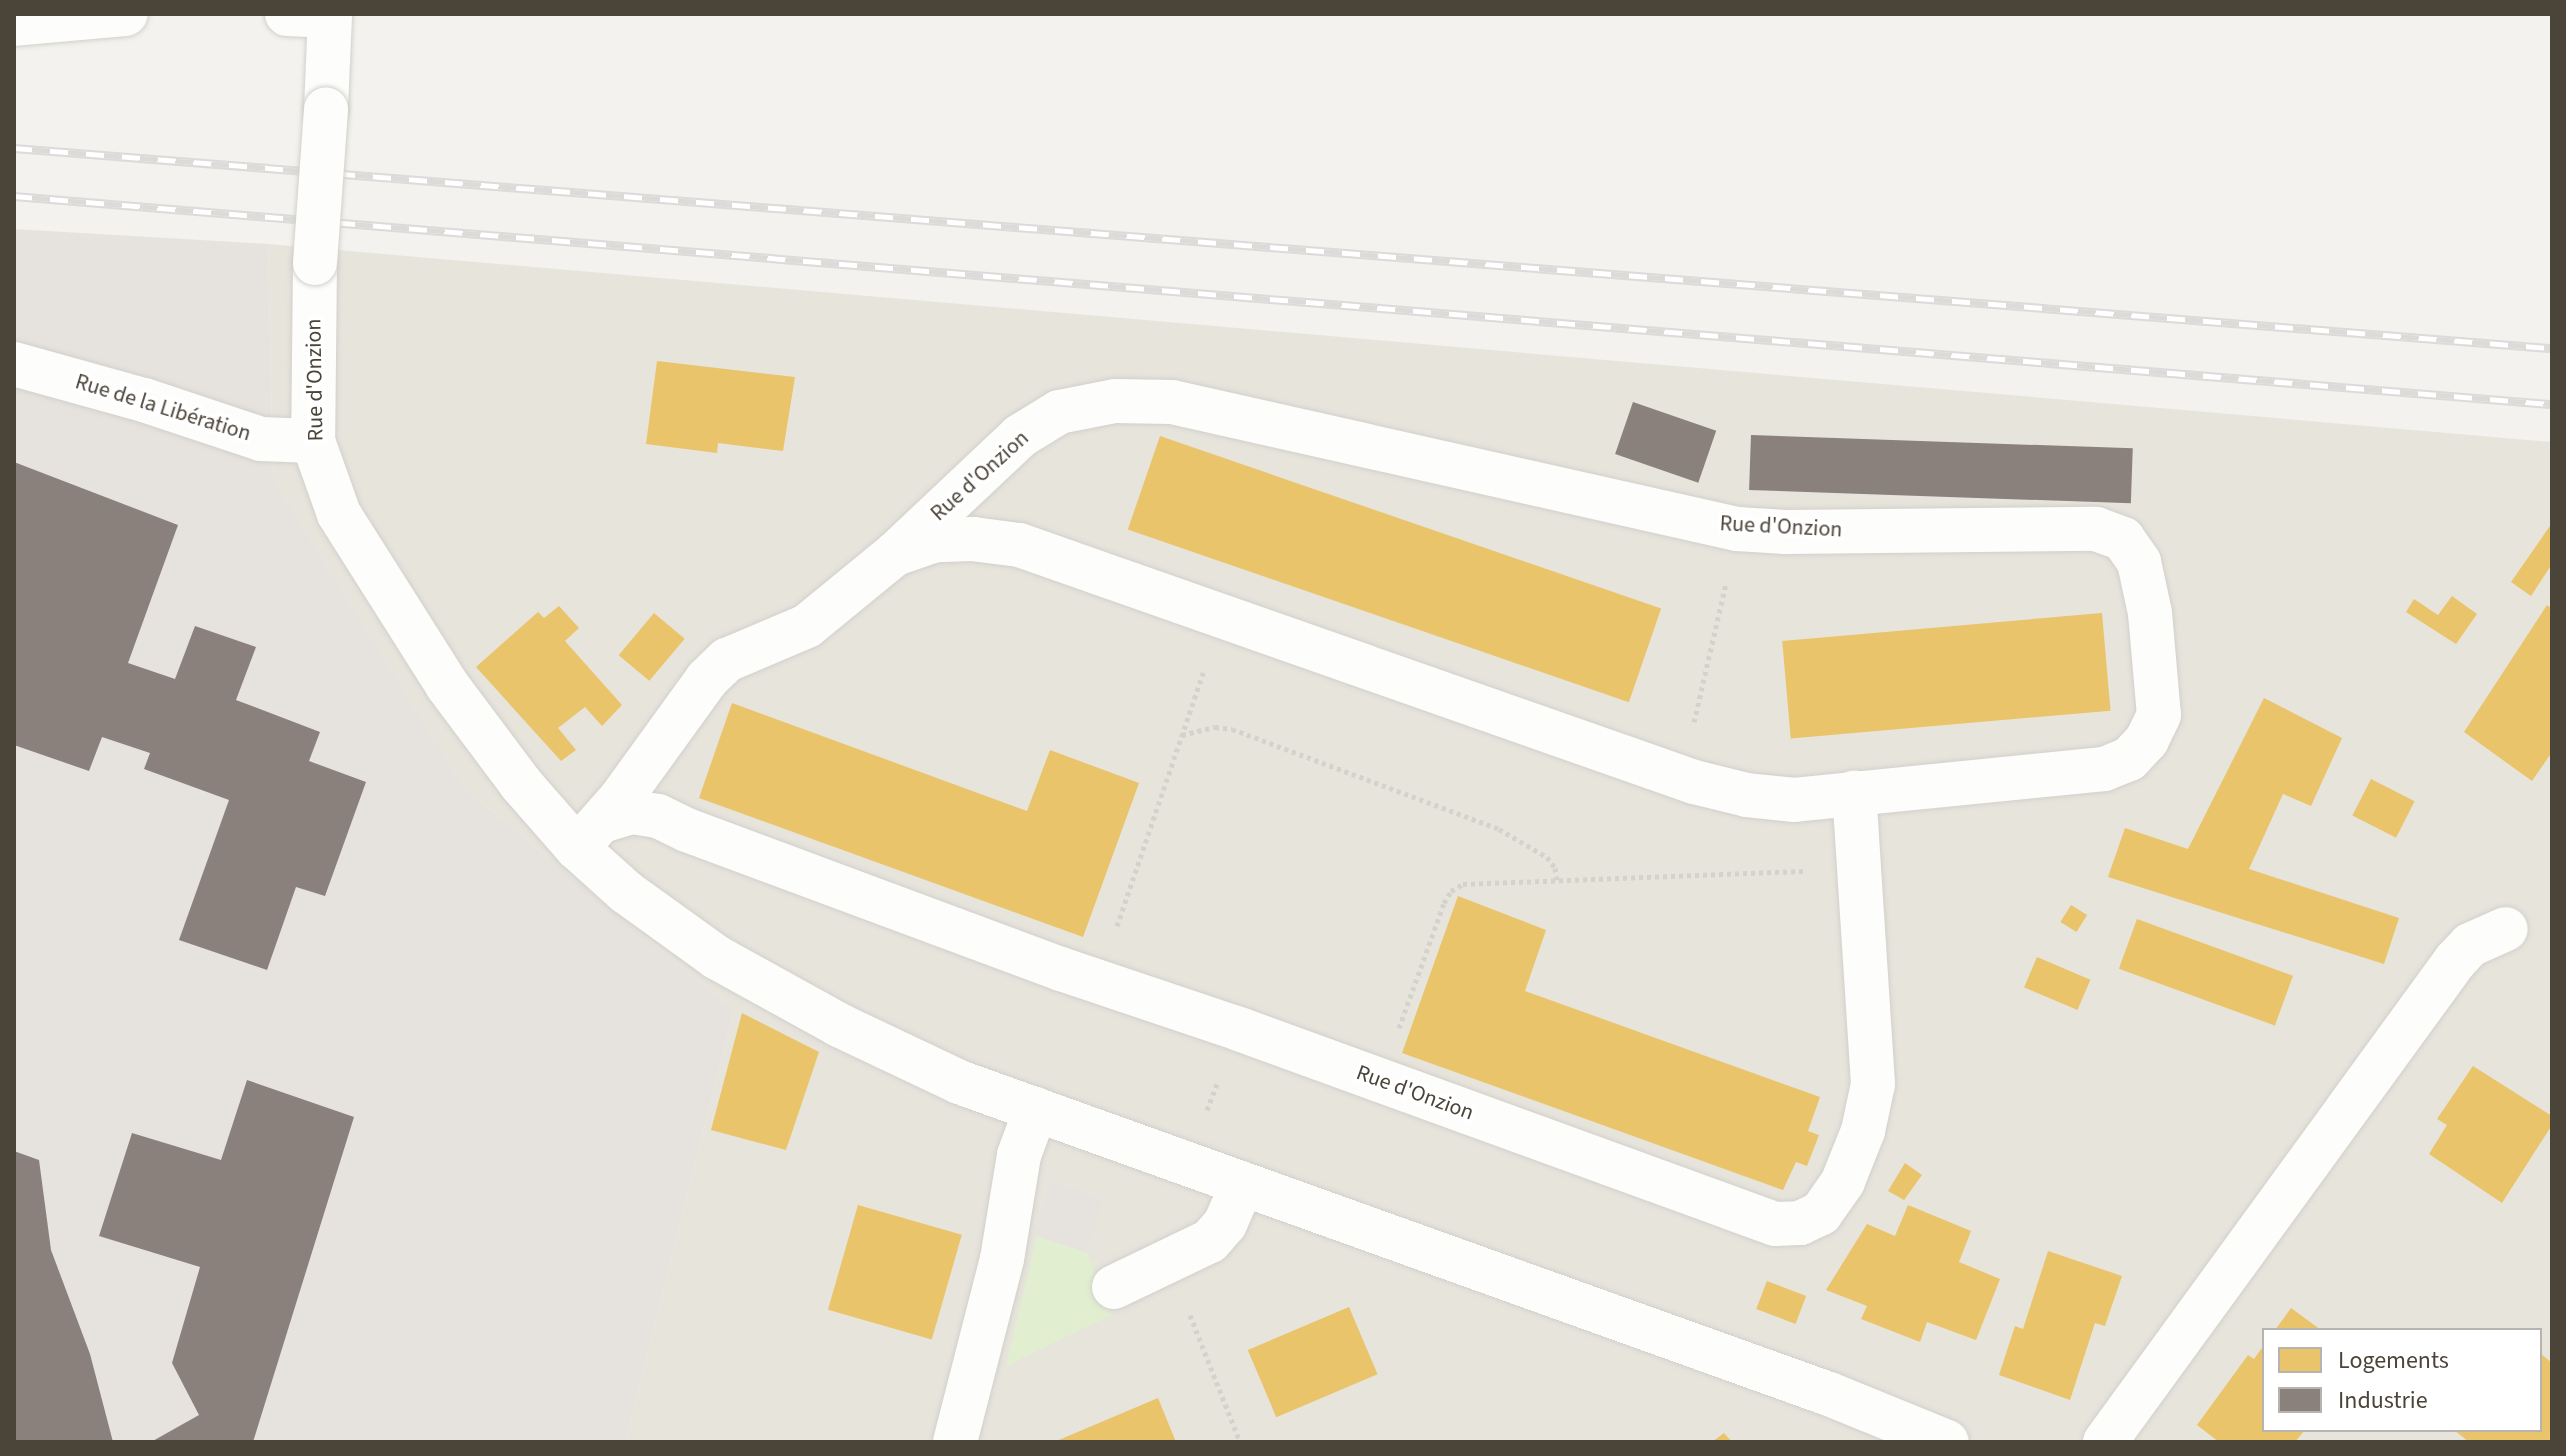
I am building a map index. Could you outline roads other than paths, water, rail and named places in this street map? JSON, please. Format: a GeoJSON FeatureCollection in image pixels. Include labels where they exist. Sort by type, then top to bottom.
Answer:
{"type":"FeatureCollection","features":[{"type":"Feature","properties":{"kind":"street"},"geometry":{"type":"LineString","coordinates":[[14,24],[126,14]]}},
{"type":"Feature","properties":{"kind":"street"},"geometry":{"type":"LineString","coordinates":[[287,14],[332,15]]}},
{"type":"Feature","properties":{"kind":"street","name":"Rue d'Onzion"},"geometry":{"type":"LineString","coordinates":[[332,15],[315,263],[313,441],[339,514],[381,585],[447,685],[521,784],[590,834],[626,892],[716,957],[839,1025],[959,1082],[1829,1394],[1947,1442]]}},
{"type":"Feature","properties":{"kind":"street","name":"Rue de la Libération"},"geometry":{"type":"LineString","coordinates":[[14,364],[144,400],[261,439],[289,443],[313,441]]}},
{"type":"Feature","properties":{"kind":"street","name":"Rue d'Onzion"},"geometry":{"type":"LineString","coordinates":[[590,834],[707,679],[727,660],[807,626],[895,554],[1020,436],[1059,412],[1115,401],[1172,402],[1737,529],[1786,532],[2096,529],[2123,539],[2139,562],[2150,613],[2159,715],[2147,740],[2129,759],[2104,769],[1795,800],[1747,795],[1680,777],[1019,545],[973,539],[936,540],[895,554]]}},
{"type":"Feature","properties":{"kind":"street","name":"Rue d'Onzion"},"geometry":{"type":"LineString","coordinates":[[590,834],[632,812],[658,816],[687,830],[1098,981],[1239,1029],[1775,1224],[1800,1223],[1821,1213],[1843,1181],[1863,1131],[1873,1084],[1854,793]]}},
{"type":"Feature","properties":{"kind":"street"},"geometry":{"type":"LineString","coordinates":[[2105,1442],[2455,961],[2470,945],[2506,929]]}},
{"type":"Feature","properties":{"kind":"street"},"geometry":{"type":"LineString","coordinates":[[955,1442],[999,1274],[1019,1155],[1036,1109]]}},
{"type":"Feature","properties":{"kind":"street"},"geometry":{"type":"LineString","coordinates":[[1114,1287],[1210,1241],[1225,1224],[1242,1185]]}},
{"type":"Feature","properties":{"kind":"railway"},"geometry":{"type":"LineString","coordinates":[[14,148],[2552,348]]}},
{"type":"Feature","properties":{"kind":"railway"},"geometry":{"type":"LineString","coordinates":[[14,196],[2552,404]]}}]}
